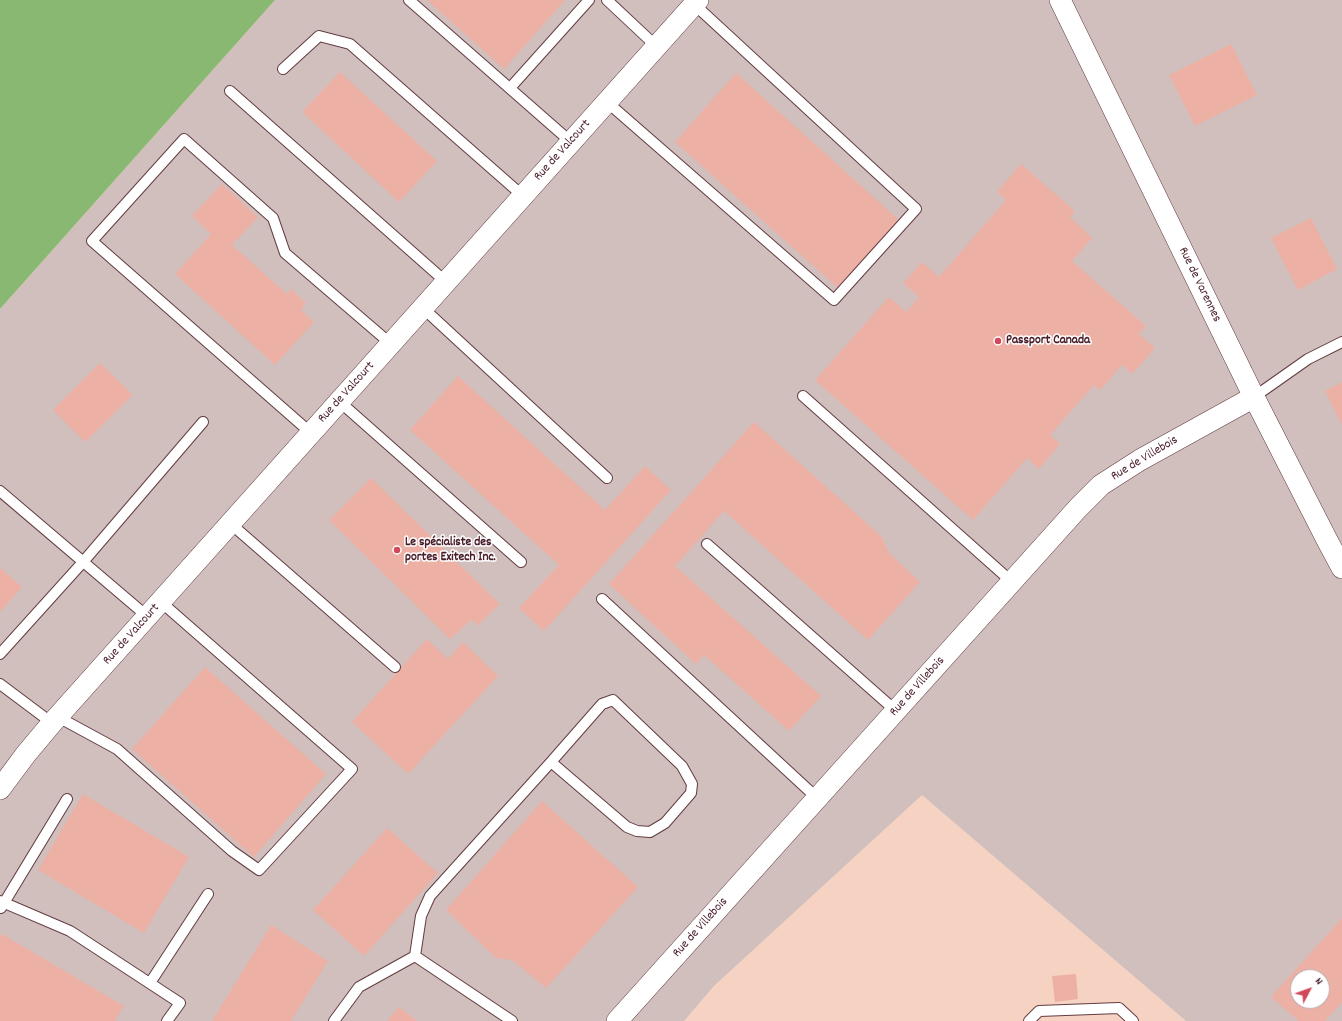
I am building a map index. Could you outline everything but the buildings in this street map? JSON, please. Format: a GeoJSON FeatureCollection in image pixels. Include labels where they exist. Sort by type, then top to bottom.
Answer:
{"type":"FeatureCollection","features":[{"type":"Feature","properties":{"kind":"street","name":"Rue de Varennes"},"geometry":{"type":"LineString","coordinates":[[1060,0],[1254,397],[1323,534],[1342,568]]}},
{"type":"Feature","properties":{"kind":"street","name":"Rue de Valcourt"},"geometry":{"type":"LineString","coordinates":[[0,789],[26,754],[55,720],[312,434],[696,2]]}},
{"type":"Feature","properties":{"kind":"street","name":"Rue de Villebois"},"geometry":{"type":"LineString","coordinates":[[616,1021],[1078,508],[1101,485],[1140,460],[1254,397]]}},
{"type":"Feature","properties":{"kind":"lane"},"geometry":{"type":"LineString","coordinates":[[409,0],[571,142]]}},
{"type":"Feature","properties":{"kind":"lane"},"geometry":{"type":"LineString","coordinates":[[510,88],[589,0]]}},
{"type":"Feature","properties":{"kind":"lane"},"geometry":{"type":"LineString","coordinates":[[607,0],[656,46]]}},
{"type":"Feature","properties":{"kind":"lane"},"geometry":{"type":"LineString","coordinates":[[607,102],[834,300],[916,209],[696,2]]}},
{"type":"Feature","properties":{"kind":"lane"},"geometry":{"type":"LineString","coordinates":[[283,69],[319,36],[350,44],[523,196]]}},
{"type":"Feature","properties":{"kind":"lane"},"geometry":{"type":"LineString","coordinates":[[230,91],[446,282]]}},
{"type":"Feature","properties":{"kind":"lane"},"geometry":{"type":"LineString","coordinates":[[312,434],[92,241],[184,139],[274,218],[285,253],[391,344]]}},
{"type":"Feature","properties":{"kind":"lane"},"geometry":{"type":"LineString","coordinates":[[423,308],[607,478]]}},
{"type":"Feature","properties":{"kind":"lane"},"geometry":{"type":"LineString","coordinates":[[1254,397],[1308,359],[1342,342]]}},
{"type":"Feature","properties":{"kind":"lane"},"geometry":{"type":"LineString","coordinates":[[803,396],[1012,582]]}},
{"type":"Feature","properties":{"kind":"lane"},"geometry":{"type":"LineString","coordinates":[[340,402],[521,562]]}},
{"type":"Feature","properties":{"kind":"lane"},"geometry":{"type":"LineString","coordinates":[[0,654],[83,562],[204,422]]}},
{"type":"Feature","properties":{"kind":"lane"},"geometry":{"type":"LineString","coordinates":[[0,491],[148,617]]}},
{"type":"Feature","properties":{"kind":"lane"},"geometry":{"type":"LineString","coordinates":[[230,524],[395,667]]}},
{"type":"Feature","properties":{"kind":"lane"},"geometry":{"type":"LineString","coordinates":[[707,544],[896,711]]}},
{"type":"Feature","properties":{"kind":"lane"},"geometry":{"type":"LineString","coordinates":[[602,599],[817,798]]}},
{"type":"Feature","properties":{"kind":"lane"},"geometry":{"type":"LineString","coordinates":[[0,684],[55,720],[118,749],[232,851],[259,870],[352,769],[161,602]]}},
{"type":"Feature","properties":{"kind":"lane"},"geometry":{"type":"LineString","coordinates":[[415,956],[421,916],[430,896],[602,704],[614,700],[682,766],[692,784],[691,793],[664,823],[650,832],[637,831],[626,827],[551,762]]}},
{"type":"Feature","properties":{"kind":"lane"},"geometry":{"type":"LineString","coordinates":[[68,799],[1,904],[70,931],[180,1003],[167,1021]]}},
{"type":"Feature","properties":{"kind":"lane"},"geometry":{"type":"LineString","coordinates":[[150,983],[208,894]]}},
{"type":"Feature","properties":{"kind":"lane"},"geometry":{"type":"LineString","coordinates":[[415,956],[510,1020]]}},
{"type":"Feature","properties":{"kind":"lane"},"geometry":{"type":"LineString","coordinates":[[334,1021],[359,987],[415,956]]}},
{"type":"Feature","properties":{"kind":"lane"},"geometry":{"type":"LineString","coordinates":[[1029,1021],[1039,1011],[1119,1008],[1133,1021]]}},
{"type":"Feature","properties":{"kind":"shaded area"},"geometry":{"type":"Polygon","coordinates":[[[275,0],[1342,0],[1342,1021],[1186,1021],[922,795],[714,986],[684,1021],[0,1021],[0,309],[275,0]]]}},
{"type":"Feature","properties":{"kind":"shaded area"},"geometry":{"type":"Polygon","coordinates":[[[922,795],[1186,1021],[684,1021],[714,986],[922,795]]]}},
{"type":"Feature","properties":{"kind":"green space"},"geometry":{"type":"Polygon","coordinates":[[[0,0],[275,0],[0,309],[0,0]]]}},
{"type":"Feature","properties":{"kind":"place","name":"Passport Canada"},"geometry":{"type":"Point","coordinates":[998,341]}},
{"type":"Feature","properties":{"kind":"place","name":"Le spécialiste des portes Exitech Inc."},"geometry":{"type":"Point","coordinates":[397,550]}}]}
